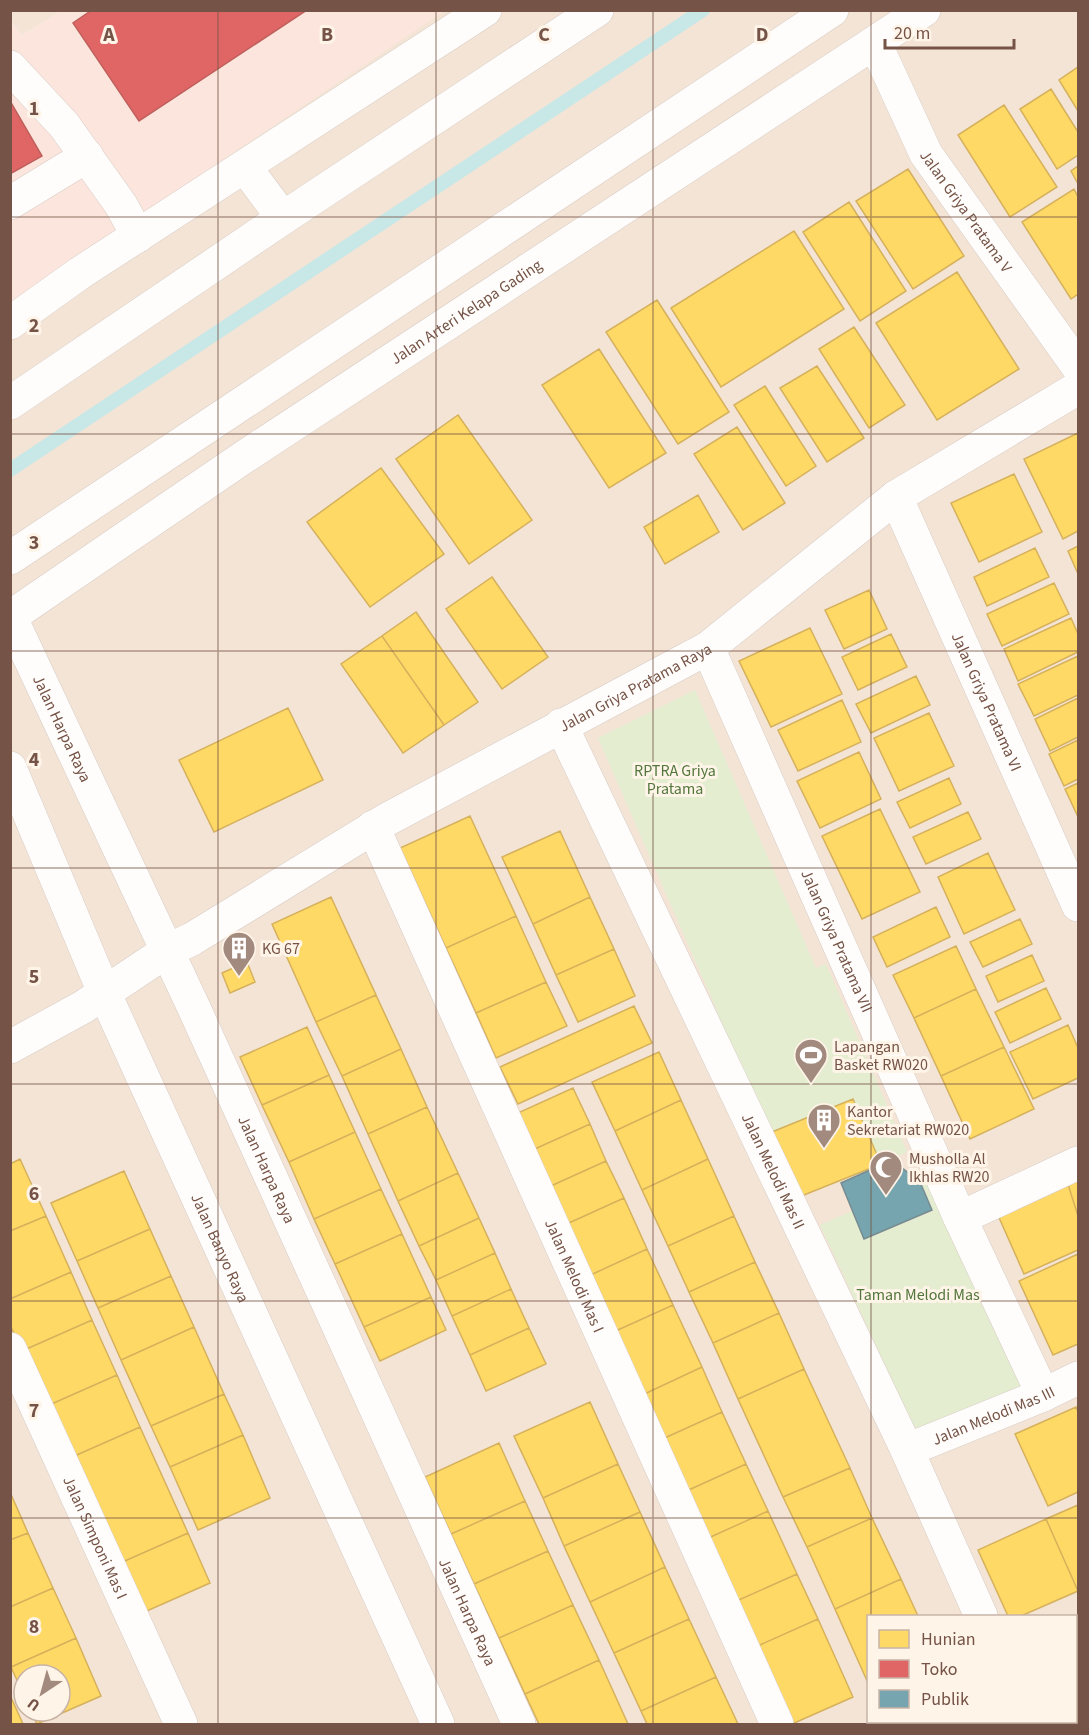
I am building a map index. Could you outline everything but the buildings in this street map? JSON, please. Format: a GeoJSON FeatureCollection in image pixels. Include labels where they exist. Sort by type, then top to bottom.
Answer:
{"type":"FeatureCollection","features":[{"type":"Feature","properties":{"kind":"street"},"geometry":{"type":"LineString","coordinates":[[10,323],[80,273],[485,10]]}},
{"type":"Feature","properties":{"kind":"street"},"geometry":{"type":"LineString","coordinates":[[10,403],[283,218],[597,10]]}},
{"type":"Feature","properties":{"kind":"street"},"geometry":{"type":"LineString","coordinates":[[10,558],[832,10]]}},
{"type":"Feature","properties":{"kind":"street","name":"Jalan Arteri Kelapa Gading"},"geometry":{"type":"LineString","coordinates":[[11,617],[244,457],[924,10]]}},
{"type":"Feature","properties":{"kind":"street","name":"Jalan Griya Pratama V"},"geometry":{"type":"LineString","coordinates":[[875,43],[926,154],[1078,367]]}},
{"type":"Feature","properties":{"kind":"street"},"geometry":{"type":"LineString","coordinates":[[10,67],[64,125],[121,205],[138,236]]}},
{"type":"Feature","properties":{"kind":"street"},"geometry":{"type":"LineString","coordinates":[[10,203],[87,156]]}},
{"type":"Feature","properties":{"kind":"street"},"geometry":{"type":"LineString","coordinates":[[245,167],[283,218]]}},
{"type":"Feature","properties":{"kind":"street","name":"Jalan Griya Pratama Raya"},"geometry":{"type":"LineString","coordinates":[[10,1047],[83,1007],[167,951],[192,939],[373,827],[708,648],[896,497],[1078,388]]}},
{"type":"Feature","properties":{"kind":"street"},"geometry":{"type":"LineString","coordinates":[[219,419],[244,457]]}},
{"type":"Feature","properties":{"kind":"street","name":"Jalan Griya Pratama VI"},"geometry":{"type":"LineString","coordinates":[[896,497],[1078,904]]}},
{"type":"Feature","properties":{"kind":"street","name":"Jalan Harpa Raya"},"geometry":{"type":"LineString","coordinates":[[11,617],[167,951],[519,1725]]}},
{"type":"Feature","properties":{"kind":"street","name":"Jalan Griya Pratama VII"},"geometry":{"type":"LineString","coordinates":[[708,648],[960,1218],[1043,1395]]}},
{"type":"Feature","properties":{"kind":"street","name":"Jalan Melodi Mas II"},"geometry":{"type":"LineString","coordinates":[[561,725],[907,1450],[980,1615]]}},
{"type":"Feature","properties":{"kind":"street","name":"Jalan Banyo Raya"},"geometry":{"type":"LineString","coordinates":[[10,768],[104,992],[438,1725]]}},
{"type":"Feature","properties":{"kind":"street","name":"Jalan Melodi Mas I"},"geometry":{"type":"LineString","coordinates":[[373,827],[777,1725]]}},
{"type":"Feature","properties":{"kind":"street"},"geometry":{"type":"LineString","coordinates":[[960,1218],[1078,1163]]}},
{"type":"Feature","properties":{"kind":"street","name":"Jalan Simponi Mas I"},"geometry":{"type":"LineString","coordinates":[[10,1348],[181,1725]]}},
{"type":"Feature","properties":{"kind":"street","name":"Jalan Melodi Mas III"},"geometry":{"type":"LineString","coordinates":[[907,1450],[1043,1395],[1078,1378]]}},
{"type":"Feature","properties":{"kind":"shaded area"},"geometry":{"type":"Polygon","coordinates":[[[10,11],[61,11],[22,35],[11,21],[10,11]]]}},
{"type":"Feature","properties":{"kind":"shaded area"},"geometry":{"type":"Polygon","coordinates":[[[61,11],[444,11],[11,302],[10,21],[22,35],[61,11]]]}},
{"type":"Feature","properties":{"kind":"shaded area"},"geometry":{"type":"Polygon","coordinates":[[[444,11],[1078,11],[1078,1724],[11,1724],[10,302],[444,11]]]}},
{"type":"Feature","properties":{"kind":"green space","name":"RPTRA Griya Pratama"},"geometry":{"type":"Polygon","coordinates":[[[695,690],[816,968],[826,964],[907,1152],[794,1199],[715,1015],[718,1013],[598,738],[695,690]]]}},
{"type":"Feature","properties":{"kind":"green space","name":"Taman Melodi Mas"},"geometry":{"type":"Polygon","coordinates":[[[931,1177],[1025,1386],[918,1436],[820,1225],[852,1211],[865,1239],[933,1211],[920,1182],[931,1177]]]}},
{"type":"Feature","properties":{"kind":"waterway"},"geometry":{"type":"LineString","coordinates":[[10,470],[703,10]]}},
{"type":"Feature","properties":{"kind":"place","name":"KG 67"},"geometry":{"type":"Point","coordinates":[239,977]}},
{"type":"Feature","properties":{"kind":"place","name":"Lapangan Basket RW020"},"geometry":{"type":"Point","coordinates":[811,1084]}},
{"type":"Feature","properties":{"kind":"place","name":"Kantor Sekretariat RW020"},"geometry":{"type":"Point","coordinates":[824,1149]}},
{"type":"Feature","properties":{"kind":"place","name":"Musholla Al Ikhlas RW20"},"geometry":{"type":"Point","coordinates":[886,1196]}}]}
